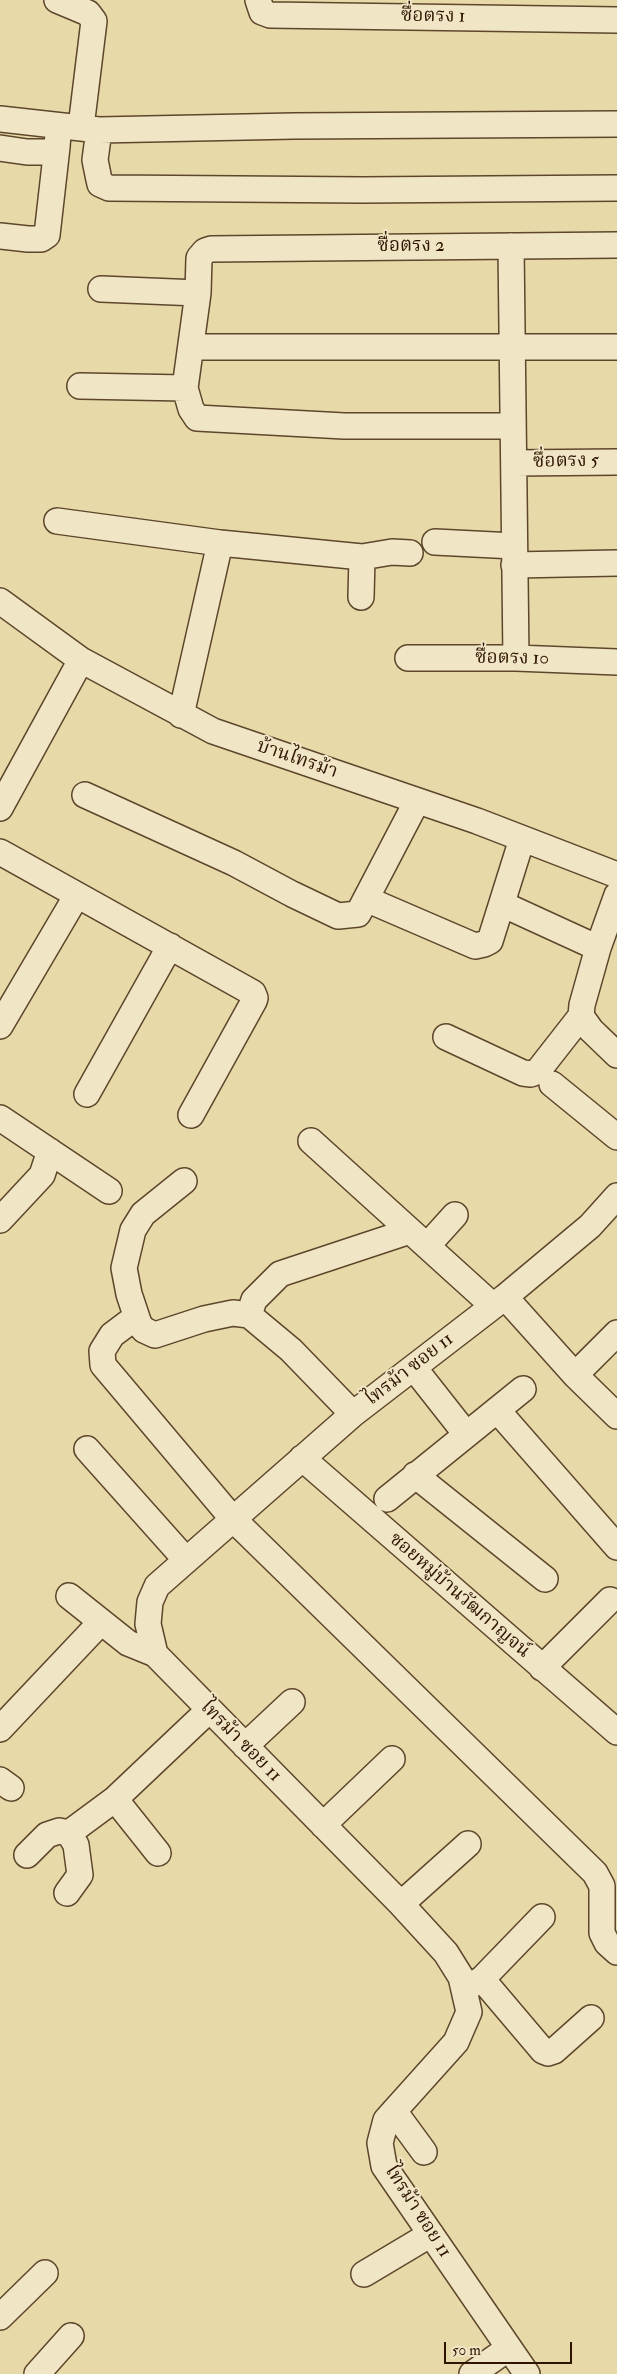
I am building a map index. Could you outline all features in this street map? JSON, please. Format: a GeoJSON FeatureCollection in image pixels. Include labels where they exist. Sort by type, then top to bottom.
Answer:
{"type":"FeatureCollection","features":[{"type":"Feature","properties":{"kind":"street"},"geometry":{"type":"LineString","coordinates":[[0,236],[41,239],[47,235],[74,133],[94,21],[88,13],[57,0]]}},
{"type":"Feature","properties":{"kind":"street","name":"ซื่อตรง 1"},"geometry":{"type":"LineString","coordinates":[[258,0],[262,12],[270,15],[617,20]]}},
{"type":"Feature","properties":{"kind":"street"},"geometry":{"type":"LineString","coordinates":[[0,119],[74,133],[617,124]]}},
{"type":"Feature","properties":{"kind":"street"},"geometry":{"type":"LineString","coordinates":[[0,148],[27,152],[49,152],[74,133]]}},
{"type":"Feature","properties":{"kind":"street"},"geometry":{"type":"LineString","coordinates":[[74,133],[96,160],[100,184],[110,188],[364,190],[617,188]]}},
{"type":"Feature","properties":{"kind":"street","name":"ซื่อตรง 2"},"geometry":{"type":"LineString","coordinates":[[198,292],[199,258],[204,251],[211,249],[617,245]]}},
{"type":"Feature","properties":{"kind":"street"},"geometry":{"type":"LineString","coordinates":[[511,246],[514,348],[512,426],[516,658]]}},
{"type":"Feature","properties":{"kind":"street"},"geometry":{"type":"LineString","coordinates":[[101,289],[198,292],[185,388],[190,409],[197,418],[344,426],[512,426]]}},
{"type":"Feature","properties":{"kind":"street"},"geometry":{"type":"LineString","coordinates":[[191,347],[617,347]]}},
{"type":"Feature","properties":{"kind":"street"},"geometry":{"type":"LineString","coordinates":[[80,386],[185,388]]}},
{"type":"Feature","properties":{"kind":"street","name":"ซื่อตรง 5"},"geometry":{"type":"LineString","coordinates":[[514,463],[617,462]]}},
{"type":"Feature","properties":{"kind":"street"},"geometry":{"type":"LineString","coordinates":[[57,521],[220,543],[362,557],[392,552],[410,553]]}},
{"type":"Feature","properties":{"kind":"street"},"geometry":{"type":"LineString","coordinates":[[435,542],[514,556],[617,563]]}},
{"type":"Feature","properties":{"kind":"street"},"geometry":{"type":"LineString","coordinates":[[181,715],[220,543]]}},
{"type":"Feature","properties":{"kind":"street"},"geometry":{"type":"LineString","coordinates":[[361,597],[362,557]]}},
{"type":"Feature","properties":{"kind":"street","name":"บ้านไทรม้า"},"geometry":{"type":"LineString","coordinates":[[0,601],[81,660],[212,731],[476,821],[617,875]]}},
{"type":"Feature","properties":{"kind":"street","name":"ซื่อตรง 10"},"geometry":{"type":"LineString","coordinates":[[408,658],[516,658],[617,662]]}},
{"type":"Feature","properties":{"kind":"street"},"geometry":{"type":"LineString","coordinates":[[3,795],[81,660]]}},
{"type":"Feature","properties":{"kind":"street"},"geometry":{"type":"LineString","coordinates":[[85,795],[234,863],[338,916],[358,914],[417,801]]}},
{"type":"Feature","properties":{"kind":"street"},"geometry":{"type":"LineString","coordinates":[[366,899],[475,946],[490,941],[522,839]]}},
{"type":"Feature","properties":{"kind":"street"},"geometry":{"type":"LineString","coordinates":[[0,852],[253,993],[255,998],[191,1115]]}},
{"type":"Feature","properties":{"kind":"street"},"geometry":{"type":"LineString","coordinates":[[0,1026],[77,895]]}},
{"type":"Feature","properties":{"kind":"street"},"geometry":{"type":"LineString","coordinates":[[446,1036],[523,1073],[531,1074],[538,1072],[581,1016],[598,948],[617,895]]}},
{"type":"Feature","properties":{"kind":"street"},"geometry":{"type":"LineString","coordinates":[[502,904],[598,948]]}},
{"type":"Feature","properties":{"kind":"street"},"geometry":{"type":"LineString","coordinates":[[88,1094],[170,946]]}},
{"type":"Feature","properties":{"kind":"street"},"geometry":{"type":"LineString","coordinates":[[581,1016],[591,1030],[617,1055]]}},
{"type":"Feature","properties":{"kind":"street"},"geometry":{"type":"LineString","coordinates":[[552,1084],[617,1137]]}},
{"type":"Feature","properties":{"kind":"street"},"geometry":{"type":"LineString","coordinates":[[0,1118],[109,1191]]}},
{"type":"Feature","properties":{"kind":"street"},"geometry":{"type":"LineString","coordinates":[[312,1141],[418,1238],[499,1301],[617,1416]]}},
{"type":"Feature","properties":{"kind":"street"},"geometry":{"type":"LineString","coordinates":[[0,1220],[42,1175],[50,1151]]}},
{"type":"Feature","properties":{"kind":"street"},"geometry":{"type":"LineString","coordinates":[[184,1181],[143,1214],[133,1230],[124,1268],[136,1317],[144,1330],[155,1335],[204,1319],[233,1313],[249,1315],[291,1350],[354,1414]]}},
{"type":"Feature","properties":{"kind":"street","name":"ไทรม้า ซอย 11"},"geometry":{"type":"LineString","coordinates":[[528,2374],[384,2166],[380,2143],[386,2120],[456,2042],[469,2012],[473,1984],[461,1977],[446,1954],[401,1904],[155,1654],[148,1624],[150,1602],[157,1586],[232,1518],[354,1414],[499,1301],[590,1226],[617,1196]]}},
{"type":"Feature","properties":{"kind":"street"},"geometry":{"type":"LineString","coordinates":[[249,1315],[254,1300],[280,1274],[418,1238],[455,1214]]}},
{"type":"Feature","properties":{"kind":"street"},"geometry":{"type":"LineString","coordinates":[[136,1317],[112,1335],[102,1351],[103,1364],[232,1518],[595,1873],[602,1886],[602,1933],[607,1943],[617,1952]]}},
{"type":"Feature","properties":{"kind":"street"},"geometry":{"type":"LineString","coordinates":[[575,1375],[617,1333]]}},
{"type":"Feature","properties":{"kind":"street"},"geometry":{"type":"LineString","coordinates":[[414,1368],[466,1434]]}},
{"type":"Feature","properties":{"kind":"street"},"geometry":{"type":"LineString","coordinates":[[387,1499],[414,1475],[523,1389]]}},
{"type":"Feature","properties":{"kind":"street"},"geometry":{"type":"LineString","coordinates":[[496,1410],[617,1547]]}},
{"type":"Feature","properties":{"kind":"street"},"geometry":{"type":"LineString","coordinates":[[87,1449],[186,1560]]}},
{"type":"Feature","properties":{"kind":"street","name":"ซอยหมู่บ้านวัฒกาญจน์"},"geometry":{"type":"LineString","coordinates":[[302,1458],[617,1732]]}},
{"type":"Feature","properties":{"kind":"street"},"geometry":{"type":"LineString","coordinates":[[414,1475],[545,1579]]}},
{"type":"Feature","properties":{"kind":"street"},"geometry":{"type":"LineString","coordinates":[[69,1596],[128,1643],[155,1654]]}},
{"type":"Feature","properties":{"kind":"street"},"geometry":{"type":"LineString","coordinates":[[542,1668],[610,1600]]}},
{"type":"Feature","properties":{"kind":"street"},"geometry":{"type":"LineString","coordinates":[[0,1729],[102,1622]]}},
{"type":"Feature","properties":{"kind":"street"},"geometry":{"type":"LineString","coordinates":[[245,1746],[292,1702]]}},
{"type":"Feature","properties":{"kind":"street"},"geometry":{"type":"LineString","coordinates":[[27,1855],[47,1835],[59,1831],[69,1833],[115,1799],[209,1710]]}},
{"type":"Feature","properties":{"kind":"street"},"geometry":{"type":"LineString","coordinates":[[323,1825],[392,1759]]}},
{"type":"Feature","properties":{"kind":"street"},"geometry":{"type":"LineString","coordinates":[[115,1799],[158,1853]]}},
{"type":"Feature","properties":{"kind":"street"},"geometry":{"type":"LineString","coordinates":[[67,1893],[80,1875],[76,1845],[69,1833]]}},
{"type":"Feature","properties":{"kind":"street"},"geometry":{"type":"LineString","coordinates":[[401,1904],[468,1844]]}},
{"type":"Feature","properties":{"kind":"street"},"geometry":{"type":"LineString","coordinates":[[542,1917],[473,1984],[548,2053],[554,2051],[591,2018]]}},
{"type":"Feature","properties":{"kind":"street"},"geometry":{"type":"LineString","coordinates":[[394,2111],[424,2152]]}},
{"type":"Feature","properties":{"kind":"street"},"geometry":{"type":"LineString","coordinates":[[364,2274],[431,2234]]}},
{"type":"Feature","properties":{"kind":"street"},"geometry":{"type":"LineString","coordinates":[[0,2317],[45,2273]]}},
{"type":"Feature","properties":{"kind":"street"},"geometry":{"type":"LineString","coordinates":[[37,2374],[71,2336]]}},
{"type":"Feature","properties":{"kind":"street"},"geometry":{"type":"LineString","coordinates":[[472,2374],[509,2348]]}}]}
